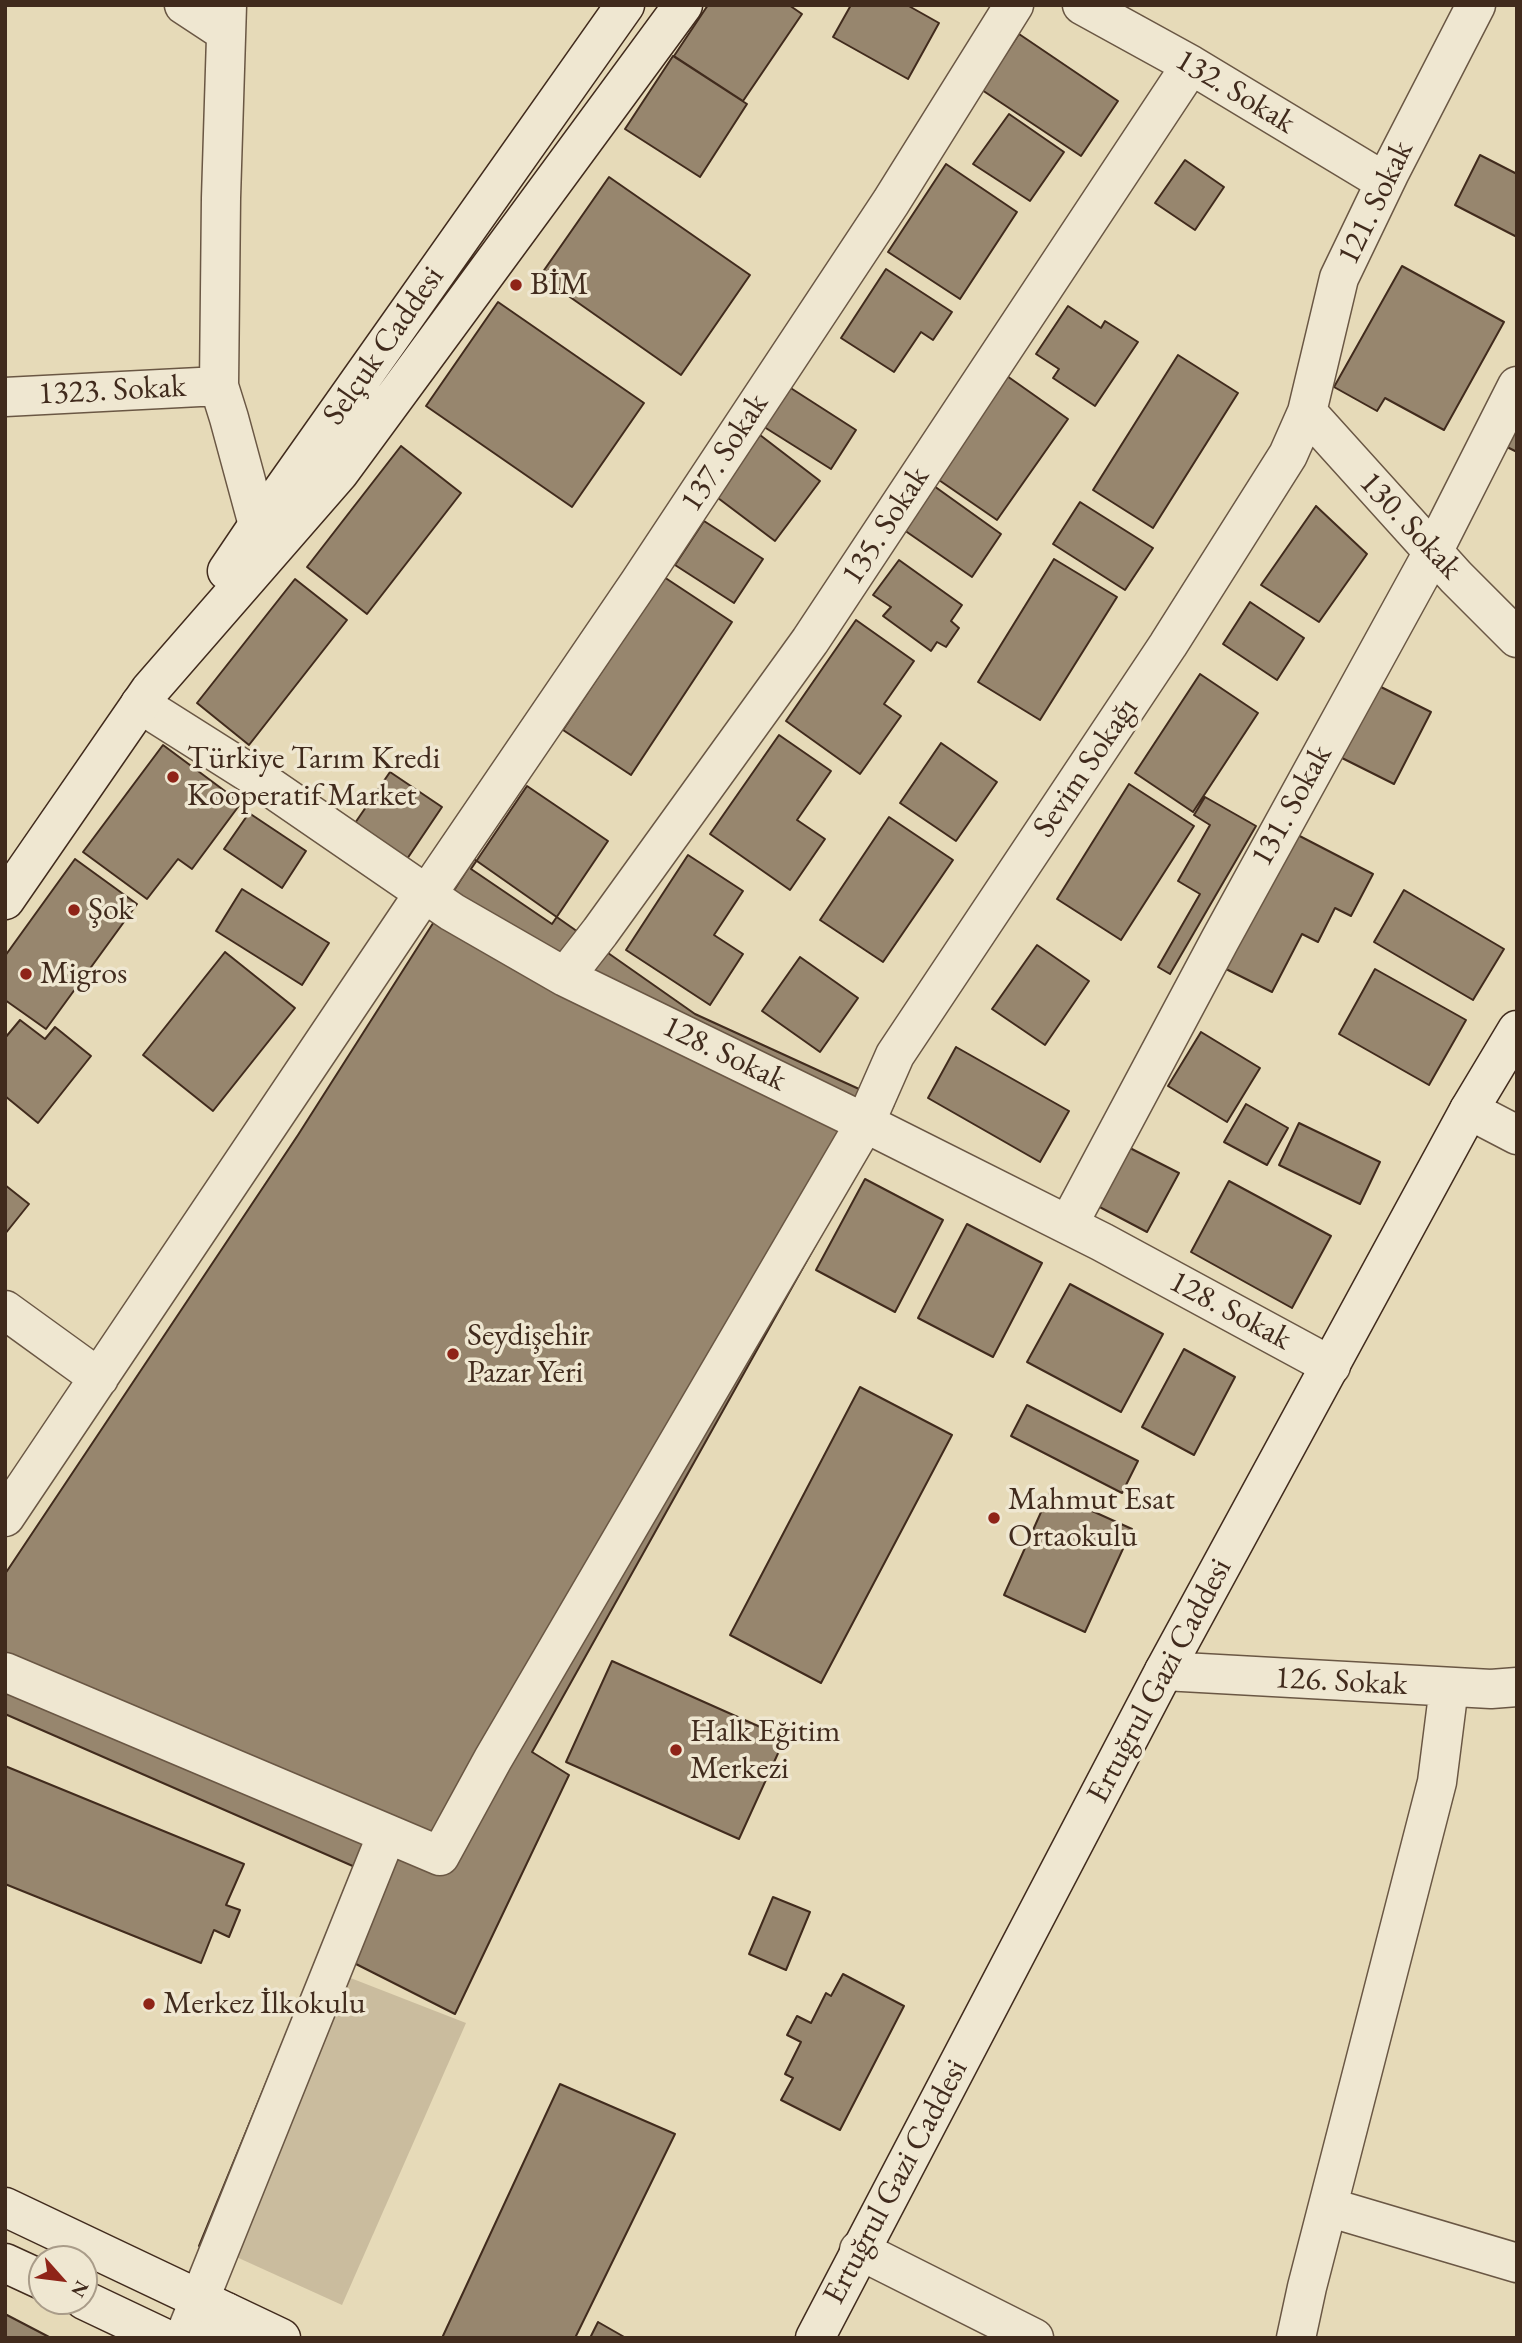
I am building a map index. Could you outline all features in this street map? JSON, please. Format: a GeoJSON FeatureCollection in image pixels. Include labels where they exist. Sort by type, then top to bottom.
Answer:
{"type":"FeatureCollection","features":[{"type":"Feature","properties":{"kind":"street"},"geometry":{"type":"LineString","coordinates":[[184,5],[226,19],[219,386],[258,525]]}},
{"type":"Feature","properties":{"kind":"street","name":"Selçuk Caddesi"},"geometry":{"type":"LineString","coordinates":[[145,697],[258,525],[625,5]]}},
{"type":"Feature","properties":{"kind":"street"},"geometry":{"type":"LineString","coordinates":[[5,900],[145,697],[339,473],[683,5]]}},
{"type":"Feature","properties":{"kind":"street","name":"137. Sokak"},"geometry":{"type":"LineString","coordinates":[[5,1517],[424,893],[434,884],[655,560],[891,202],[1014,5]]}},
{"type":"Feature","properties":{"kind":"street","name":"132. Sokak"},"geometry":{"type":"LineString","coordinates":[[1082,5],[1191,65],[1385,182]]}},
{"type":"Feature","properties":{"kind":"street","name":"121. Sokak"},"geometry":{"type":"LineString","coordinates":[[1307,412],[1339,278],[1476,5]]}},
{"type":"Feature","properties":{"kind":"street","name":"135. Sokak"},"geometry":{"type":"LineString","coordinates":[[565,977],[600,933],[810,641],[1191,65]]}},
{"type":"Feature","properties":{"kind":"street","name":"1323. Sokak"},"geometry":{"type":"LineString","coordinates":[[5,397],[219,386]]}},
{"type":"Feature","properties":{"kind":"street","name":"131. Sokak"},"geometry":{"type":"LineString","coordinates":[[1068,1225],[1359,683],[1433,552],[1517,386]]}},
{"type":"Feature","properties":{"kind":"street","name":"130. Sokak"},"geometry":{"type":"LineString","coordinates":[[1307,412],[1433,552],[1517,638]]}},
{"type":"Feature","properties":{"kind":"street","name":"Sevim Sokağı"},"geometry":{"type":"LineString","coordinates":[[387,1834],[440,1856],[493,1759],[864,1123],[895,1055],[1168,645],[1288,455],[1307,412]]}},
{"type":"Feature","properties":{"kind":"street","name":"128. Sokak"},"geometry":{"type":"LineString","coordinates":[[145,697],[452,912],[565,977],[1068,1225],[1331,1366]]}},
{"type":"Feature","properties":{"kind":"street","name":"Ertuğrul Gazi Caddesi"},"geometry":{"type":"LineString","coordinates":[[815,2338],[1164,1671],[1469,1110],[1517,1030]]}},
{"type":"Feature","properties":{"kind":"street"},"geometry":{"type":"LineString","coordinates":[[1469,1110],[1517,1135]]}},
{"type":"Feature","properties":{"kind":"street"},"geometry":{"type":"LineString","coordinates":[[5,1310],[99,1378]]}},
{"type":"Feature","properties":{"kind":"street","name":"126. Sokak"},"geometry":{"type":"LineString","coordinates":[[1164,1671],[1491,1689],[1517,1687]]}},
{"type":"Feature","properties":{"kind":"street"},"geometry":{"type":"LineString","coordinates":[[5,1672],[387,1834],[213,2316],[184,2338]]}},
{"type":"Feature","properties":{"kind":"street"},"geometry":{"type":"LineString","coordinates":[[1296,2338],[1437,1782],[1449,1687]]}},
{"type":"Feature","properties":{"kind":"street"},"geometry":{"type":"LineString","coordinates":[[5,2207],[213,2316],[281,2338]]}},
{"type":"Feature","properties":{"kind":"street"},"geometry":{"type":"LineString","coordinates":[[1328,2207],[1517,2263]]}},
{"type":"Feature","properties":{"kind":"street"},"geometry":{"type":"LineString","coordinates":[[859,2250],[1034,2338]]}},
{"type":"Feature","properties":{"kind":"street"},"geometry":{"type":"LineString","coordinates":[[5,2263],[28,2274]]}},
{"type":"Feature","properties":{"kind":"street"},"geometry":{"type":"LineString","coordinates":[[98,2307],[164,2338]]}},
{"type":"Feature","properties":{"kind":"shaded area"},"geometry":{"type":"Polygon","coordinates":[[[348,1977],[466,2023],[342,2305],[232,2255],[348,1977]]]}},
{"type":"Feature","properties":{"kind":"building"},"geometry":{"type":"Polygon","coordinates":[[[708,5],[789,5],[802,14],[743,101],[674,56],[708,5]]]}},
{"type":"Feature","properties":{"kind":"building"},"geometry":{"type":"Polygon","coordinates":[[[851,5],[907,5],[939,23],[908,79],[833,37],[851,5]]]}},
{"type":"Feature","properties":{"kind":"building"},"geometry":{"type":"Polygon","coordinates":[[[1019,34],[1118,101],[1081,156],[982,90],[1019,34]]]}},
{"type":"Feature","properties":{"kind":"building"},"geometry":{"type":"Polygon","coordinates":[[[673,56],[747,104],[700,177],[625,129],[673,56]]]}},
{"type":"Feature","properties":{"kind":"building"},"geometry":{"type":"Polygon","coordinates":[[[1009,114],[1064,152],[1030,201],[973,164],[1009,114]]]}},
{"type":"Feature","properties":{"kind":"building"},"geometry":{"type":"Polygon","coordinates":[[[1480,155],[1517,174],[1517,237],[1455,205],[1480,155]]]}},
{"type":"Feature","properties":{"kind":"building"},"geometry":{"type":"Polygon","coordinates":[[[1185,160],[1224,187],[1195,230],[1155,203],[1185,160]]]}},
{"type":"Feature","properties":{"kind":"building"},"geometry":{"type":"Polygon","coordinates":[[[946,164],[1017,212],[960,299],[888,252],[946,164]]]}},
{"type":"Feature","properties":{"kind":"building"},"geometry":{"type":"Polygon","coordinates":[[[609,177],[750,275],[681,375],[540,276],[609,177]]]}},
{"type":"Feature","properties":{"kind":"building"},"geometry":{"type":"Polygon","coordinates":[[[1402,266],[1504,322],[1444,430],[1385,398],[1377,411],[1334,387],[1402,266]]]}},
{"type":"Feature","properties":{"kind":"building"},"geometry":{"type":"Polygon","coordinates":[[[886,269],[952,312],[933,340],[921,332],[894,372],[841,338],[886,269]]]}},
{"type":"Feature","properties":{"kind":"building"},"geometry":{"type":"Polygon","coordinates":[[[498,302],[644,403],[572,507],[426,406],[498,302]]]}},
{"type":"Feature","properties":{"kind":"building"},"geometry":{"type":"Polygon","coordinates":[[[1068,306],[1101,328],[1105,321],[1138,342],[1095,406],[1053,378],[1059,369],[1036,354],[1068,306]]]}},
{"type":"Feature","properties":{"kind":"building"},"geometry":{"type":"Polygon","coordinates":[[[1178,355],[1238,393],[1153,528],[1093,490],[1178,355]]]}},
{"type":"Feature","properties":{"kind":"building"},"geometry":{"type":"Polygon","coordinates":[[[1007,376],[1068,419],[997,520],[936,478],[1007,376]]]}},
{"type":"Feature","properties":{"kind":"building"},"geometry":{"type":"Polygon","coordinates":[[[786,385],[856,430],[831,469],[761,425],[786,385]]]}},
{"type":"Feature","properties":{"kind":"building"},"geometry":{"type":"Polygon","coordinates":[[[1517,403],[1517,452],[1497,442],[1517,403]]]}},
{"type":"Feature","properties":{"kind":"building"},"geometry":{"type":"Polygon","coordinates":[[[760,435],[820,481],[775,541],[714,495],[760,435]]]}},
{"type":"Feature","properties":{"kind":"building"},"geometry":{"type":"Polygon","coordinates":[[[401,446],[461,493],[367,614],[307,567],[401,446]]]}},
{"type":"Feature","properties":{"kind":"building"},"geometry":{"type":"Polygon","coordinates":[[[934,486],[1001,534],[972,577],[904,530],[934,486]]]}},
{"type":"Feature","properties":{"kind":"building"},"geometry":{"type":"Polygon","coordinates":[[[1080,502],[1153,548],[1125,590],[1053,544],[1080,502]]]}},
{"type":"Feature","properties":{"kind":"building"},"geometry":{"type":"Polygon","coordinates":[[[1316,506],[1367,554],[1319,622],[1261,585],[1316,506]]]}},
{"type":"Feature","properties":{"kind":"building"},"geometry":{"type":"Polygon","coordinates":[[[704,521],[763,559],[734,603],[675,565],[704,521]]]}},
{"type":"Feature","properties":{"kind":"building"},"geometry":{"type":"Polygon","coordinates":[[[1054,559],[1117,597],[1040,720],[978,682],[1054,559]]]}},
{"type":"Feature","properties":{"kind":"building"},"geometry":{"type":"Polygon","coordinates":[[[899,560],[962,605],[951,621],[959,628],[946,647],[937,642],[931,651],[883,616],[891,607],[873,595],[899,560]]]}},
{"type":"Feature","properties":{"kind":"building"},"geometry":{"type":"Polygon","coordinates":[[[664,577],[732,622],[631,775],[563,730],[664,577]]]}},
{"type":"Feature","properties":{"kind":"building"},"geometry":{"type":"Polygon","coordinates":[[[295,579],[347,620],[249,745],[197,703],[295,579]]]}},
{"type":"Feature","properties":{"kind":"building"},"geometry":{"type":"Polygon","coordinates":[[[1250,602],[1304,638],[1277,680],[1223,644],[1250,602]]]}},
{"type":"Feature","properties":{"kind":"building"},"geometry":{"type":"Polygon","coordinates":[[[856,620],[914,661],[884,704],[901,716],[860,774],[786,721],[856,620]]]}},
{"type":"Feature","properties":{"kind":"building"},"geometry":{"type":"Polygon","coordinates":[[[1200,674],[1258,713],[1193,812],[1135,773],[1200,674]]]}},
{"type":"Feature","properties":{"kind":"building"},"geometry":{"type":"Polygon","coordinates":[[[1377,685],[1431,712],[1394,784],[1340,757],[1377,685]]]}},
{"type":"Feature","properties":{"kind":"building"},"geometry":{"type":"Polygon","coordinates":[[[779,735],[831,771],[797,820],[825,839],[790,890],[710,834],[779,735]]]}},
{"type":"Feature","properties":{"kind":"building"},"geometry":{"type":"Polygon","coordinates":[[[941,743],[997,782],[956,841],[900,803],[941,743]]]}},
{"type":"Feature","properties":{"kind":"building"},"geometry":{"type":"Polygon","coordinates":[[[163,745],[241,803],[192,869],[178,859],[147,899],[83,852],[163,745]]]}},
{"type":"Feature","properties":{"kind":"building"},"geometry":{"type":"Polygon","coordinates":[[[390,772],[442,807],[405,862],[353,826],[390,772]]]}},
{"type":"Feature","properties":{"kind":"building"},"geometry":{"type":"Polygon","coordinates":[[[1129,784],[1194,826],[1121,940],[1057,899],[1129,784]]]}},
{"type":"Feature","properties":{"kind":"building"},"geometry":{"type":"Polygon","coordinates":[[[527,786],[608,841],[552,924],[471,869],[527,786]]]}},
{"type":"Feature","properties":{"kind":"building"},"geometry":{"type":"Polygon","coordinates":[[[1205,797],[1256,826],[1170,974],[1158,967],[1200,894],[1178,881],[1210,825],[1194,815],[1205,797]]]}},
{"type":"Feature","properties":{"kind":"building"},"geometry":{"type":"Polygon","coordinates":[[[249,813],[306,851],[282,888],[224,849],[249,813]]]}},
{"type":"Feature","properties":{"kind":"building"},"geometry":{"type":"Polygon","coordinates":[[[889,817],[953,860],[883,962],[820,920],[889,817]]]}},
{"type":"Feature","properties":{"kind":"building"},"geometry":{"type":"Polygon","coordinates":[[[1290,831],[1373,874],[1351,916],[1335,908],[1318,942],[1302,934],[1272,992],[1220,966],[1290,831]]]}},
{"type":"Feature","properties":{"kind":"building"},"geometry":{"type":"Polygon","coordinates":[[[688,855],[743,891],[714,935],[743,954],[710,1005],[626,950],[688,855]]]}},
{"type":"Feature","properties":{"kind":"building"},"geometry":{"type":"Polygon","coordinates":[[[75,859],[137,904],[46,1029],[5,1000],[5,956],[75,859]]]}},
{"type":"Feature","properties":{"kind":"building","name":"Seydişehir Pazar Yeri"},"geometry":{"type":"Polygon","coordinates":[[[474,859],[695,1014],[894,1105],[532,1752],[569,1775],[455,2014],[352,1962],[222,2259],[199,2246],[355,1867],[5,1714],[5,1574],[298,1135],[474,859]]]}},
{"type":"Feature","properties":{"kind":"building"},"geometry":{"type":"Polygon","coordinates":[[[242,889],[329,943],[302,985],[216,931],[242,889]]]}},
{"type":"Feature","properties":{"kind":"building"},"geometry":{"type":"Polygon","coordinates":[[[1404,890],[1504,949],[1473,1000],[1374,942],[1404,890]]]}},
{"type":"Feature","properties":{"kind":"building"},"geometry":{"type":"Polygon","coordinates":[[[1037,945],[1089,981],[1045,1045],[992,1009],[1037,945]]]}},
{"type":"Feature","properties":{"kind":"building"},"geometry":{"type":"Polygon","coordinates":[[[225,952],[295,1008],[213,1111],[143,1055],[225,952]]]}},
{"type":"Feature","properties":{"kind":"building"},"geometry":{"type":"Polygon","coordinates":[[[800,957],[858,998],[820,1052],[762,1011],[800,957]]]}},
{"type":"Feature","properties":{"kind":"building"},"geometry":{"type":"Polygon","coordinates":[[[1375,969],[1466,1020],[1429,1085],[1339,1034],[1375,969]]]}},
{"type":"Feature","properties":{"kind":"building"},"geometry":{"type":"Polygon","coordinates":[[[20,1020],[45,1039],[55,1027],[91,1056],[38,1123],[5,1096],[5,1038],[20,1020]]]}},
{"type":"Feature","properties":{"kind":"building"},"geometry":{"type":"Polygon","coordinates":[[[1201,1032],[1260,1068],[1227,1122],[1168,1086],[1201,1032]]]}},
{"type":"Feature","properties":{"kind":"building"},"geometry":{"type":"Polygon","coordinates":[[[956,1047],[1069,1111],[1040,1162],[928,1098],[956,1047]]]}},
{"type":"Feature","properties":{"kind":"building"},"geometry":{"type":"Polygon","coordinates":[[[1246,1104],[1288,1128],[1267,1165],[1224,1142],[1246,1104]]]}},
{"type":"Feature","properties":{"kind":"building"},"geometry":{"type":"Polygon","coordinates":[[[1299,1123],[1380,1162],[1360,1204],[1279,1165],[1299,1123]]]}},
{"type":"Feature","properties":{"kind":"building"},"geometry":{"type":"Polygon","coordinates":[[[1124,1145],[1179,1173],[1147,1232],[1092,1203],[1124,1145]]]}},
{"type":"Feature","properties":{"kind":"building"},"geometry":{"type":"Polygon","coordinates":[[[865,1179],[943,1220],[895,1312],[816,1270],[865,1179]]]}},
{"type":"Feature","properties":{"kind":"building"},"geometry":{"type":"Polygon","coordinates":[[[1229,1181],[1331,1236],[1292,1308],[1191,1252],[1229,1181]]]}},
{"type":"Feature","properties":{"kind":"building"},"geometry":{"type":"Polygon","coordinates":[[[5,1185],[29,1204],[5,1234],[5,1185]]]}},
{"type":"Feature","properties":{"kind":"building"},"geometry":{"type":"Polygon","coordinates":[[[967,1224],[1042,1263],[993,1357],[918,1318],[967,1224]]]}},
{"type":"Feature","properties":{"kind":"building"},"geometry":{"type":"Polygon","coordinates":[[[1070,1284],[1163,1334],[1121,1412],[1027,1362],[1070,1284]]]}},
{"type":"Feature","properties":{"kind":"building"},"geometry":{"type":"Polygon","coordinates":[[[1184,1349],[1235,1377],[1194,1455],[1142,1427],[1184,1349]]]}},
{"type":"Feature","properties":{"kind":"building"},"geometry":{"type":"Polygon","coordinates":[[[860,1387],[952,1435],[821,1683],[730,1635],[860,1387]]]}},
{"type":"Feature","properties":{"kind":"building"},"geometry":{"type":"Polygon","coordinates":[[[1027,1405],[1138,1461],[1122,1493],[1011,1436],[1027,1405]]]}},
{"type":"Feature","properties":{"kind":"building"},"geometry":{"type":"Polygon","coordinates":[[[1050,1492],[1132,1529],[1085,1632],[1004,1595],[1050,1492]]]}},
{"type":"Feature","properties":{"kind":"building","name":"Halk Eğitim Merkezi"},"geometry":{"type":"Polygon","coordinates":[[[612,1661],[785,1738],[739,1839],[566,1762],[612,1661]]]}},
{"type":"Feature","properties":{"kind":"building"},"geometry":{"type":"Polygon","coordinates":[[[5,1766],[244,1864],[226,1905],[240,1910],[229,1937],[214,1930],[201,1963],[5,1884],[5,1766]]]}},
{"type":"Feature","properties":{"kind":"building"},"geometry":{"type":"Polygon","coordinates":[[[773,1897],[810,1912],[786,1970],[749,1954],[773,1897]]]}},
{"type":"Feature","properties":{"kind":"building"},"geometry":{"type":"Polygon","coordinates":[[[843,1974],[904,2006],[840,2130],[781,2100],[793,2078],[785,2074],[801,2042],[787,2035],[797,2016],[811,2023],[826,1993],[831,1996],[843,1974]]]}},
{"type":"Feature","properties":{"kind":"building"},"geometry":{"type":"Polygon","coordinates":[[[560,2084],[675,2134],[575,2338],[442,2338],[560,2084]]]}},
{"type":"Feature","properties":{"kind":"building"},"geometry":{"type":"Polygon","coordinates":[[[5,2314],[51,2338],[5,2338],[5,2314]]]}},
{"type":"Feature","properties":{"kind":"building"},"geometry":{"type":"Polygon","coordinates":[[[598,2322],[626,2338],[590,2338],[598,2322]]]}},
{"type":"Feature","properties":{"kind":"place","name":"BİM"},"geometry":{"type":"Point","coordinates":[516,285]}},
{"type":"Feature","properties":{"kind":"place","name":"Türkiye Tarım Kredi Kooperatif Market"},"geometry":{"type":"Point","coordinates":[173,777]}},
{"type":"Feature","properties":{"kind":"place","name":"Şok"},"geometry":{"type":"Point","coordinates":[74,910]}},
{"type":"Feature","properties":{"kind":"place","name":"Migros"},"geometry":{"type":"Point","coordinates":[26,974]}},
{"type":"Feature","properties":{"kind":"place","name":"Seydişehir Pazar Yeri"},"geometry":{"type":"Point","coordinates":[453,1354]}},
{"type":"Feature","properties":{"kind":"place","name":"Mahmut Esat Ortaokulu"},"geometry":{"type":"Point","coordinates":[994,1518]}},
{"type":"Feature","properties":{"kind":"place","name":"Halk Eğitim Merkezi"},"geometry":{"type":"Point","coordinates":[676,1750]}},
{"type":"Feature","properties":{"kind":"place","name":"Merkez İlkokulu"},"geometry":{"type":"Point","coordinates":[149,2004]}}]}
